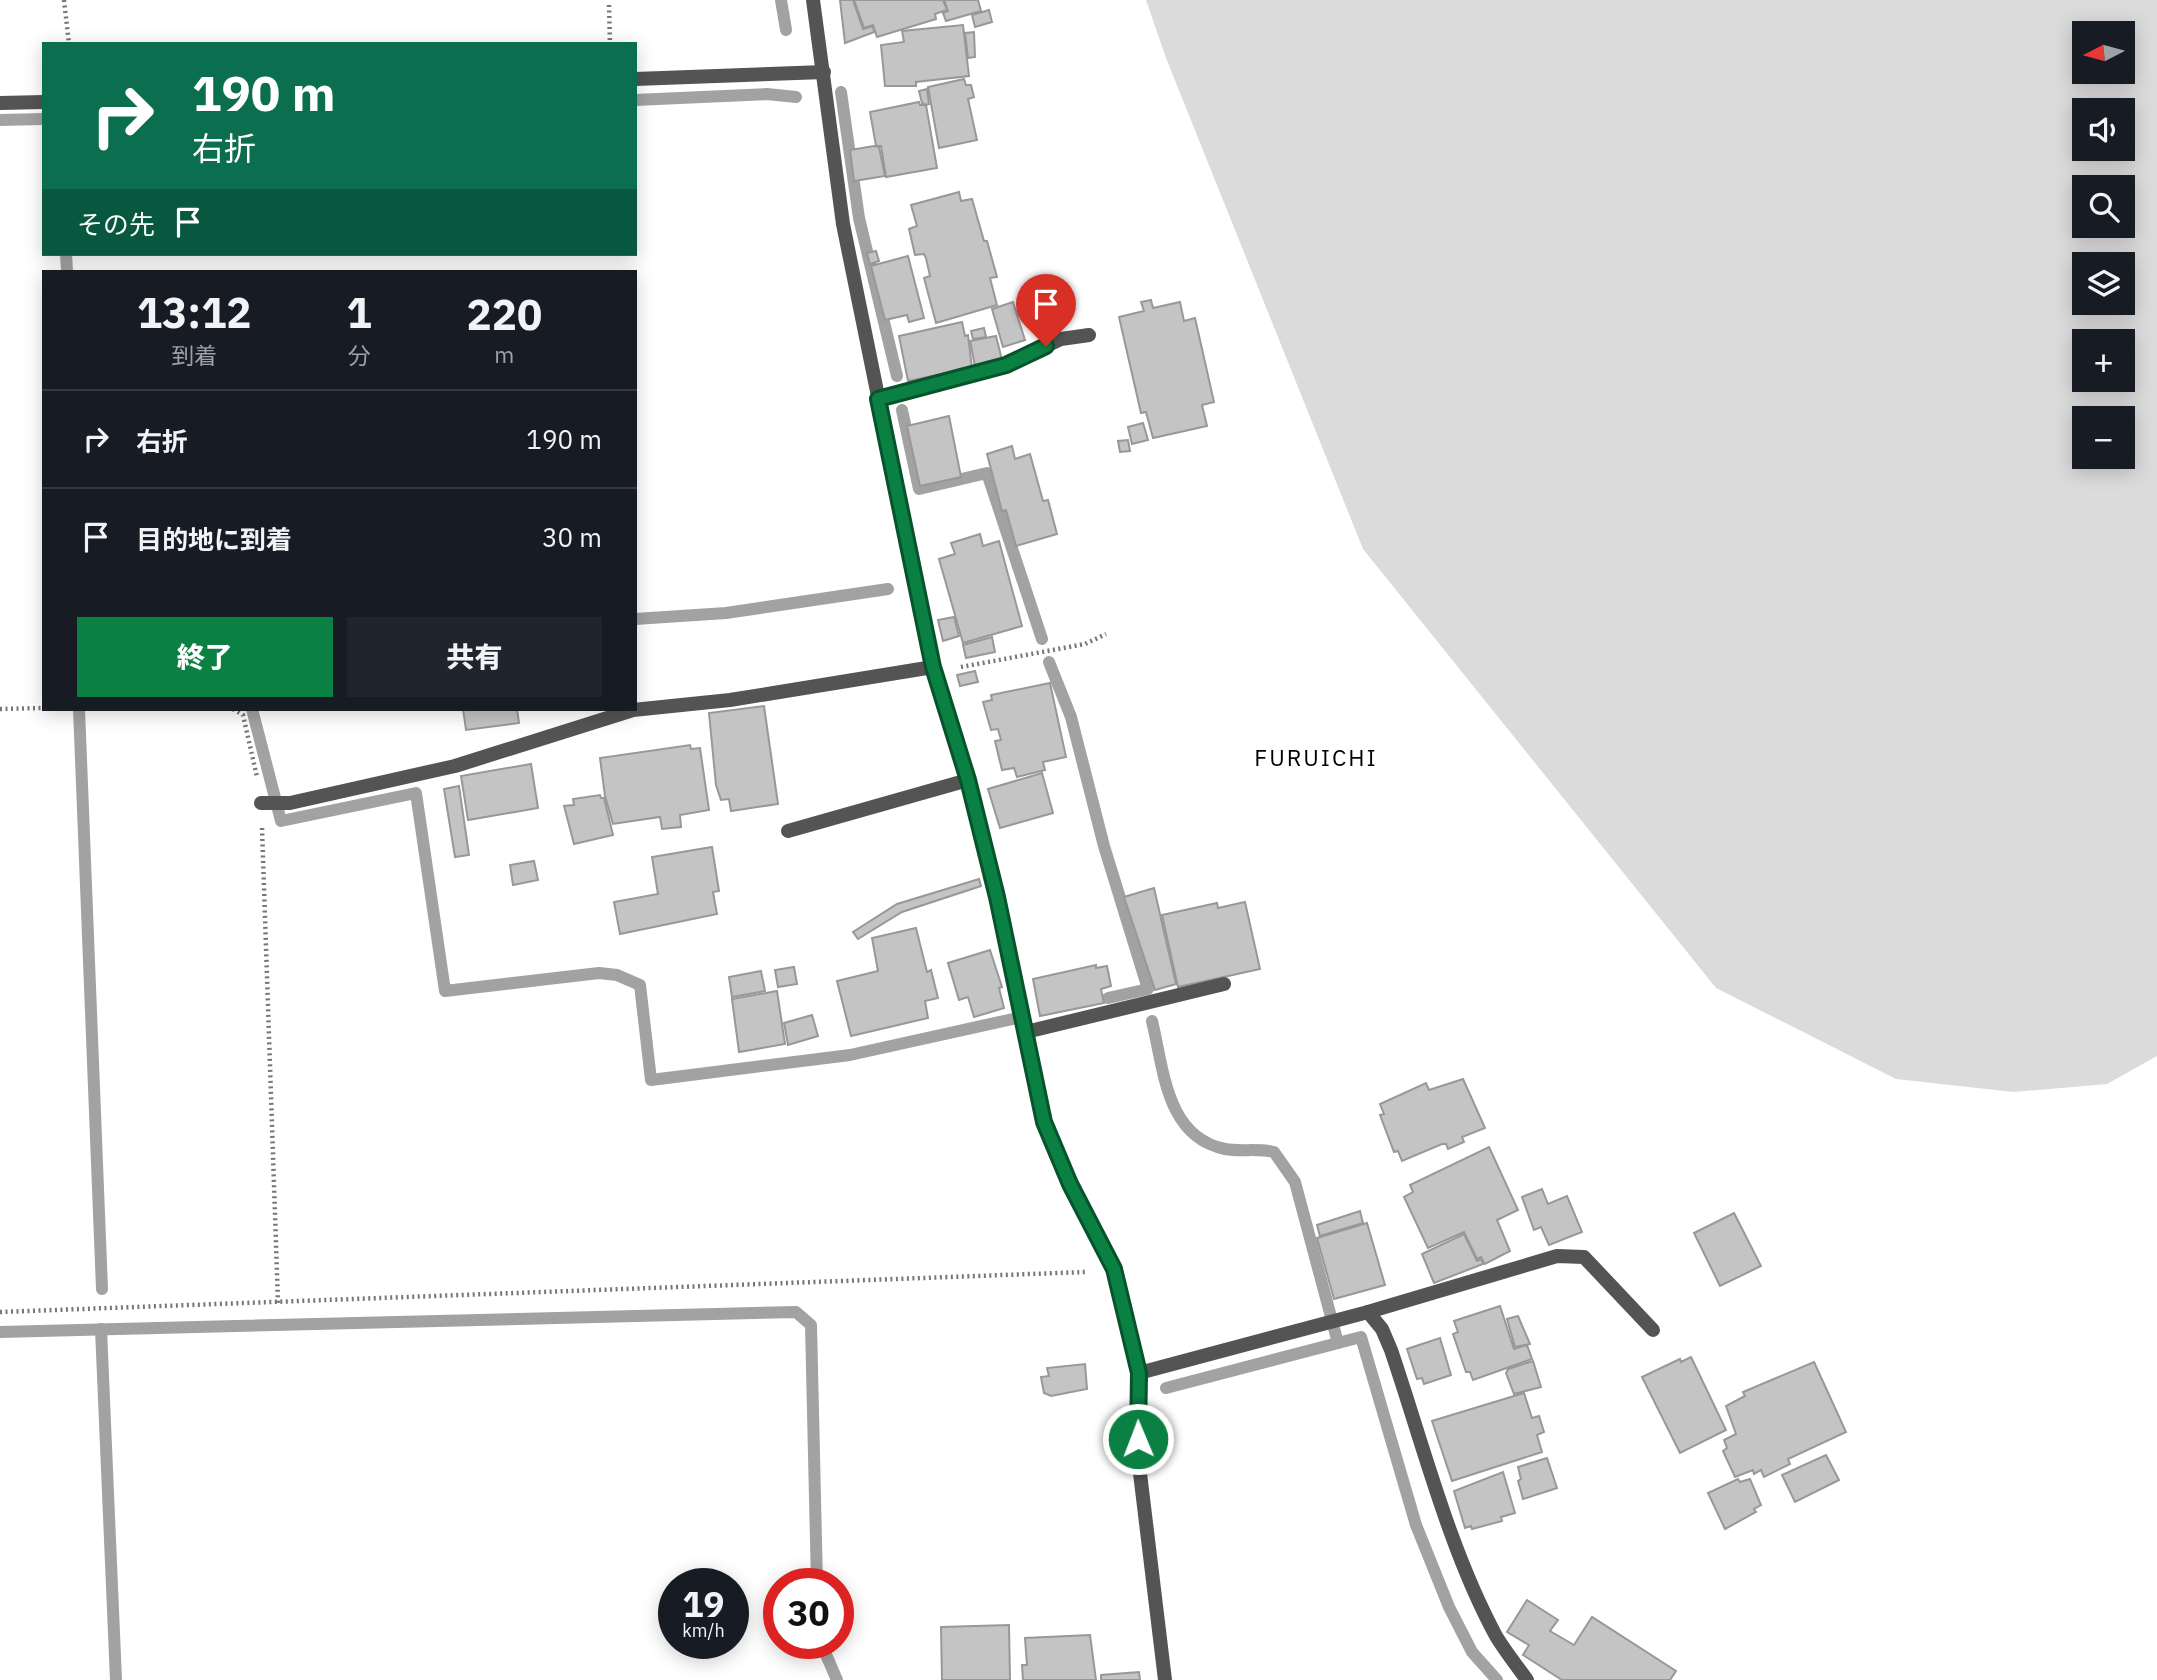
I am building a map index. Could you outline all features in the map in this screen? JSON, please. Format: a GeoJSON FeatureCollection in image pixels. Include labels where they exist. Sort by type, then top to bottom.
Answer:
{"type":"FeatureCollection","features":[{"type":"Feature","properties":{"kind":"street"},"geometry":{"type":"LineString","coordinates":[[813,0],[844,224],[933,669],[968,780],[1044,1122],[1070,1184],[1114,1269],[1139,1373],[1139,1465],[1165,1680]]}},
{"type":"Feature","properties":{"kind":"street"},"geometry":{"type":"LineString","coordinates":[[637,79],[824,72]]}},
{"type":"Feature","properties":{"kind":"street"},"geometry":{"type":"LineString","coordinates":[[0,103],[42,102]]}},
{"type":"Feature","properties":{"kind":"street"},"geometry":{"type":"LineString","coordinates":[[878,399],[1006,365],[1061,339],[1089,335]]}},
{"type":"Feature","properties":{"kind":"street"},"geometry":{"type":"LineString","coordinates":[[637,710],[730,700],[933,669]]}},
{"type":"Feature","properties":{"kind":"street"},"geometry":{"type":"LineString","coordinates":[[261,803],[290,803],[455,766],[630,711]]}},
{"type":"Feature","properties":{"kind":"street"},"geometry":{"type":"LineString","coordinates":[[788,831],[968,780]]}},
{"type":"Feature","properties":{"kind":"street"},"geometry":{"type":"LineString","coordinates":[[1026,1032],[1224,984]]}},
{"type":"Feature","properties":{"kind":"street"},"geometry":{"type":"LineString","coordinates":[[1139,1373],[1368,1312],[1557,1256],[1584,1257],[1653,1330]]}},
{"type":"Feature","properties":{"kind":"street"},"geometry":{"type":"LineString","coordinates":[[1368,1312],[1382,1329],[1391,1350],[1461,1558],[1478,1599],[1497,1638],[1527,1680]]}},
{"type":"Feature","properties":{"kind":"path"},"geometry":{"type":"LineString","coordinates":[[64,0],[69,42]]}},
{"type":"Feature","properties":{"kind":"path"},"geometry":{"type":"LineString","coordinates":[[609,5],[610,42]]}},
{"type":"Feature","properties":{"kind":"path"},"geometry":{"type":"LineString","coordinates":[[933,669],[1072,647],[1106,634]]}},
{"type":"Feature","properties":{"kind":"path"},"geometry":{"type":"LineString","coordinates":[[0,709],[42,708]]}},
{"type":"Feature","properties":{"kind":"path"},"geometry":{"type":"LineString","coordinates":[[236,711],[243,715],[261,803],[278,1303]]}},
{"type":"Feature","properties":{"kind":"path"},"geometry":{"type":"LineString","coordinates":[[0,1312],[1057,1275],[1114,1269]]}},
{"type":"Feature","properties":{"kind":"shaded area"},"geometry":{"type":"Polygon","coordinates":[[[1146,0],[2157,0],[2157,1056],[2107,1084],[2013,1092],[1896,1079],[1716,988],[1363,549],[1166,58],[1146,0]]]}},
{"type":"Feature","properties":{"kind":"building"},"geometry":{"type":"Polygon","coordinates":[[[840,0],[853,0],[863,29],[873,26],[874,32],[845,43],[840,0]]]}},
{"type":"Feature","properties":{"kind":"building"},"geometry":{"type":"Polygon","coordinates":[[[854,0],[943,0],[947,10],[935,14],[936,19],[877,37],[873,25],[864,28],[854,0]]]}},
{"type":"Feature","properties":{"kind":"building"},"geometry":{"type":"Polygon","coordinates":[[[944,0],[978,0],[981,11],[946,21],[943,13],[948,11],[944,0]]]}},
{"type":"Feature","properties":{"kind":"building"},"geometry":{"type":"Polygon","coordinates":[[[989,10],[992,22],[975,27],[972,15],[989,10]]]}},
{"type":"Feature","properties":{"kind":"building"},"geometry":{"type":"Polygon","coordinates":[[[963,25],[969,76],[916,82],[916,86],[885,86],[881,45],[904,42],[902,31],[963,25]]]}},
{"type":"Feature","properties":{"kind":"building"},"geometry":{"type":"Polygon","coordinates":[[[974,32],[975,57],[968,58],[965,33],[974,32]]]}},
{"type":"Feature","properties":{"kind":"building"},"geometry":{"type":"Polygon","coordinates":[[[964,79],[966,85],[971,85],[974,97],[968,99],[977,140],[939,148],[928,87],[964,79]]]}},
{"type":"Feature","properties":{"kind":"building"},"geometry":{"type":"Polygon","coordinates":[[[927,89],[929,104],[926,105],[922,103],[919,91],[927,89]]]}},
{"type":"Feature","properties":{"kind":"building"},"geometry":{"type":"Polygon","coordinates":[[[919,102],[920,105],[926,105],[937,168],[886,177],[881,146],[876,146],[870,112],[919,102]]]}},
{"type":"Feature","properties":{"kind":"building"},"geometry":{"type":"Polygon","coordinates":[[[879,147],[885,176],[854,181],[850,150],[879,147]]]}},
{"type":"Feature","properties":{"kind":"building"},"geometry":{"type":"Polygon","coordinates":[[[959,192],[961,201],[972,199],[984,241],[987,241],[997,277],[990,278],[997,305],[936,323],[924,278],[930,276],[926,258],[924,254],[915,255],[909,229],[917,226],[911,205],[959,192]]]}},
{"type":"Feature","properties":{"kind":"building"},"geometry":{"type":"Polygon","coordinates":[[[876,251],[879,261],[870,264],[867,253],[876,251]]]}},
{"type":"Feature","properties":{"kind":"building"},"geometry":{"type":"Polygon","coordinates":[[[908,256],[924,318],[909,322],[907,315],[885,320],[871,266],[908,256]]]}},
{"type":"Feature","properties":{"kind":"building"},"geometry":{"type":"Polygon","coordinates":[[[1151,300],[1153,308],[1180,302],[1184,321],[1195,318],[1214,402],[1202,405],[1207,426],[1153,438],[1146,412],[1141,413],[1119,317],[1144,311],[1141,302],[1151,300]]]}},
{"type":"Feature","properties":{"kind":"building"},"geometry":{"type":"Polygon","coordinates":[[[1013,302],[1025,340],[1003,347],[992,309],[1013,302]]]}},
{"type":"Feature","properties":{"kind":"building"},"geometry":{"type":"Polygon","coordinates":[[[962,322],[965,336],[968,335],[972,368],[908,381],[899,336],[962,322]]]}},
{"type":"Feature","properties":{"kind":"building"},"geometry":{"type":"Polygon","coordinates":[[[984,328],[986,337],[973,339],[971,331],[984,328]]]}},
{"type":"Feature","properties":{"kind":"building"},"geometry":{"type":"Polygon","coordinates":[[[996,336],[1002,360],[975,366],[970,341],[996,336]]]}},
{"type":"Feature","properties":{"kind":"building"},"geometry":{"type":"Polygon","coordinates":[[[949,416],[961,477],[920,486],[907,426],[949,416]]]}},
{"type":"Feature","properties":{"kind":"building"},"geometry":{"type":"Polygon","coordinates":[[[1143,423],[1148,440],[1132,444],[1128,427],[1143,423]]]}},
{"type":"Feature","properties":{"kind":"building"},"geometry":{"type":"Polygon","coordinates":[[[1128,440],[1130,451],[1120,452],[1118,441],[1128,440]]]}},
{"type":"Feature","properties":{"kind":"building"},"geometry":{"type":"Polygon","coordinates":[[[1012,446],[1015,459],[1030,454],[1043,501],[1048,500],[1057,534],[1016,546],[1006,510],[1002,511],[987,454],[1012,446]]]}},
{"type":"Feature","properties":{"kind":"building"},"geometry":{"type":"Polygon","coordinates":[[[980,534],[983,546],[999,541],[1022,626],[963,643],[939,559],[955,554],[951,543],[980,534]]]}},
{"type":"Feature","properties":{"kind":"building"},"geometry":{"type":"Polygon","coordinates":[[[954,617],[959,636],[943,641],[938,620],[954,617]]]}},
{"type":"Feature","properties":{"kind":"building"},"geometry":{"type":"Polygon","coordinates":[[[992,637],[995,652],[966,658],[963,645],[992,637]]]}},
{"type":"Feature","properties":{"kind":"building"},"geometry":{"type":"Polygon","coordinates":[[[975,671],[978,682],[960,686],[957,675],[975,671]]]}},
{"type":"Feature","properties":{"kind":"building"},"geometry":{"type":"Polygon","coordinates":[[[1050,683],[1066,757],[1043,762],[1045,770],[1017,777],[1014,768],[1002,770],[995,741],[1001,740],[998,729],[991,730],[983,702],[992,700],[991,695],[1050,683]]]}},
{"type":"Feature","properties":{"kind":"building"},"geometry":{"type":"Polygon","coordinates":[[[764,706],[778,804],[731,811],[729,799],[721,800],[716,785],[709,713],[764,706]]]}},
{"type":"Feature","properties":{"kind":"building"},"geometry":{"type":"Polygon","coordinates":[[[463,711],[517,711],[519,723],[466,730],[463,711]]]}},
{"type":"Feature","properties":{"kind":"building"},"geometry":{"type":"Polygon","coordinates":[[[690,745],[691,749],[700,748],[709,810],[680,815],[681,827],[662,829],[660,817],[613,824],[605,796],[600,758],[690,745]]]}},
{"type":"Feature","properties":{"kind":"building"},"geometry":{"type":"Polygon","coordinates":[[[531,764],[538,808],[468,820],[461,776],[531,764]]]}},
{"type":"Feature","properties":{"kind":"building"},"geometry":{"type":"Polygon","coordinates":[[[1042,773],[1053,813],[1000,828],[988,789],[1042,773]]]}},
{"type":"Feature","properties":{"kind":"building"},"geometry":{"type":"Polygon","coordinates":[[[459,786],[469,855],[455,857],[444,789],[459,786]]]}},
{"type":"Feature","properties":{"kind":"building"},"geometry":{"type":"Polygon","coordinates":[[[600,795],[604,798],[613,835],[574,844],[564,806],[574,805],[573,799],[600,795]]]}},
{"type":"Feature","properties":{"kind":"building"},"geometry":{"type":"Polygon","coordinates":[[[712,847],[719,891],[713,892],[717,914],[620,934],[614,902],[658,894],[652,857],[712,847]]]}},
{"type":"Feature","properties":{"kind":"building"},"geometry":{"type":"Polygon","coordinates":[[[534,861],[538,880],[513,885],[510,865],[534,861]]]}},
{"type":"Feature","properties":{"kind":"building"},"geometry":{"type":"Polygon","coordinates":[[[979,879],[981,886],[902,912],[858,939],[853,932],[897,904],[979,879]]]}},
{"type":"Feature","properties":{"kind":"building"},"geometry":{"type":"Polygon","coordinates":[[[1154,888],[1176,984],[1155,990],[1124,897],[1154,888]]]}},
{"type":"Feature","properties":{"kind":"building"},"geometry":{"type":"Polygon","coordinates":[[[1245,902],[1260,969],[1178,987],[1162,915],[1217,903],[1218,908],[1245,902]]]}},
{"type":"Feature","properties":{"kind":"building"},"geometry":{"type":"Polygon","coordinates":[[[916,928],[927,972],[931,970],[938,998],[925,1001],[928,1018],[851,1036],[837,981],[878,971],[872,938],[916,928]]]}},
{"type":"Feature","properties":{"kind":"building"},"geometry":{"type":"Polygon","coordinates":[[[990,950],[1002,987],[999,988],[1004,1008],[974,1017],[968,997],[959,1000],[948,963],[990,950]]]}},
{"type":"Feature","properties":{"kind":"building"},"geometry":{"type":"Polygon","coordinates":[[[1096,965],[1096,968],[1107,966],[1111,986],[1101,989],[1104,1003],[1040,1016],[1033,979],[1096,965]]]}},
{"type":"Feature","properties":{"kind":"building"},"geometry":{"type":"Polygon","coordinates":[[[794,967],[797,984],[778,987],[775,970],[794,967]]]}},
{"type":"Feature","properties":{"kind":"building"},"geometry":{"type":"Polygon","coordinates":[[[761,971],[765,991],[732,997],[729,977],[761,971]]]}},
{"type":"Feature","properties":{"kind":"building"},"geometry":{"type":"Polygon","coordinates":[[[777,991],[785,1044],[739,1052],[732,999],[777,991]]]}},
{"type":"Feature","properties":{"kind":"building"},"geometry":{"type":"Polygon","coordinates":[[[812,1015],[818,1036],[788,1045],[784,1023],[812,1015]]]}},
{"type":"Feature","properties":{"kind":"building"},"geometry":{"type":"Polygon","coordinates":[[[1463,1079],[1485,1128],[1462,1137],[1464,1142],[1448,1149],[1446,1144],[1442,1144],[1402,1161],[1398,1151],[1394,1152],[1380,1115],[1384,1114],[1380,1104],[1426,1083],[1429,1090],[1463,1079]]]}},
{"type":"Feature","properties":{"kind":"building"},"geometry":{"type":"Polygon","coordinates":[[[1489,1147],[1518,1210],[1497,1220],[1510,1251],[1485,1264],[1481,1257],[1477,1259],[1464,1232],[1428,1248],[1404,1197],[1413,1192],[1410,1185],[1489,1147]]]}},
{"type":"Feature","properties":{"kind":"building"},"geometry":{"type":"Polygon","coordinates":[[[1542,1189],[1548,1204],[1567,1196],[1582,1232],[1549,1245],[1541,1227],[1534,1230],[1522,1197],[1542,1189]]]}},
{"type":"Feature","properties":{"kind":"building"},"geometry":{"type":"Polygon","coordinates":[[[1360,1211],[1363,1223],[1320,1236],[1317,1225],[1360,1211]]]}},
{"type":"Feature","properties":{"kind":"building"},"geometry":{"type":"Polygon","coordinates":[[[1734,1213],[1761,1266],[1720,1286],[1694,1233],[1734,1213]]]}},
{"type":"Feature","properties":{"kind":"building"},"geometry":{"type":"Polygon","coordinates":[[[1367,1223],[1385,1285],[1334,1299],[1317,1238],[1367,1223]]]}},
{"type":"Feature","properties":{"kind":"building"},"geometry":{"type":"Polygon","coordinates":[[[1464,1234],[1477,1261],[1481,1259],[1483,1264],[1434,1283],[1422,1254],[1464,1234]]]}},
{"type":"Feature","properties":{"kind":"building"},"geometry":{"type":"Polygon","coordinates":[[[1500,1306],[1514,1349],[1527,1345],[1532,1359],[1473,1380],[1470,1372],[1466,1372],[1453,1334],[1458,1332],[1454,1321],[1500,1306]]]}},
{"type":"Feature","properties":{"kind":"building"},"geometry":{"type":"Polygon","coordinates":[[[1518,1316],[1530,1344],[1515,1347],[1507,1319],[1518,1316]]]}},
{"type":"Feature","properties":{"kind":"building"},"geometry":{"type":"Polygon","coordinates":[[[1440,1338],[1451,1375],[1424,1384],[1422,1378],[1417,1379],[1407,1349],[1440,1338]]]}},
{"type":"Feature","properties":{"kind":"building"},"geometry":{"type":"Polygon","coordinates":[[[1691,1357],[1726,1430],[1680,1453],[1642,1377],[1680,1359],[1681,1362],[1691,1357]]]}},
{"type":"Feature","properties":{"kind":"building"},"geometry":{"type":"Polygon","coordinates":[[[1533,1361],[1541,1387],[1514,1394],[1506,1373],[1508,1369],[1533,1361]]]}},
{"type":"Feature","properties":{"kind":"building"},"geometry":{"type":"Polygon","coordinates":[[[1814,1362],[1846,1432],[1788,1459],[1790,1464],[1764,1477],[1761,1470],[1754,1474],[1753,1470],[1735,1477],[1723,1451],[1727,1448],[1724,1440],[1736,1434],[1726,1406],[1745,1396],[1743,1392],[1814,1362]]]}},
{"type":"Feature","properties":{"kind":"building"},"geometry":{"type":"Polygon","coordinates":[[[1085,1364],[1087,1389],[1051,1396],[1044,1393],[1041,1377],[1049,1376],[1047,1368],[1085,1364]]]}},
{"type":"Feature","properties":{"kind":"building"},"geometry":{"type":"Polygon","coordinates":[[[1524,1393],[1532,1418],[1539,1416],[1544,1432],[1537,1435],[1542,1452],[1452,1481],[1432,1421],[1524,1393]]]}},
{"type":"Feature","properties":{"kind":"building"},"geometry":{"type":"Polygon","coordinates":[[[1826,1455],[1839,1480],[1795,1502],[1782,1475],[1826,1455]]]}},
{"type":"Feature","properties":{"kind":"building"},"geometry":{"type":"Polygon","coordinates":[[[1547,1458],[1557,1488],[1523,1499],[1518,1481],[1521,1479],[1518,1467],[1547,1458]]]}},
{"type":"Feature","properties":{"kind":"building"},"geometry":{"type":"Polygon","coordinates":[[[1503,1472],[1515,1513],[1501,1517],[1502,1521],[1472,1529],[1471,1526],[1465,1528],[1454,1491],[1503,1472]]]}},
{"type":"Feature","properties":{"kind":"building"},"geometry":{"type":"Polygon","coordinates":[[[1738,1479],[1740,1482],[1750,1479],[1761,1505],[1754,1509],[1756,1512],[1725,1529],[1708,1493],[1738,1479]]]}},
{"type":"Feature","properties":{"kind":"building"},"geometry":{"type":"Polygon","coordinates":[[[1527,1600],[1558,1620],[1550,1631],[1574,1645],[1592,1617],[1676,1671],[1670,1680],[1562,1680],[1523,1655],[1529,1645],[1507,1632],[1527,1600]]]}},
{"type":"Feature","properties":{"kind":"building"},"geometry":{"type":"Polygon","coordinates":[[[1009,1625],[1010,1680],[942,1680],[941,1627],[1009,1625]]]}},
{"type":"Feature","properties":{"kind":"building"},"geometry":{"type":"Polygon","coordinates":[[[1090,1635],[1096,1680],[1023,1680],[1022,1665],[1027,1665],[1025,1638],[1090,1635]]]}},
{"type":"Feature","properties":{"kind":"building"},"geometry":{"type":"Polygon","coordinates":[[[1139,1672],[1140,1680],[1101,1680],[1101,1675],[1139,1672]]]}},
{"type":"Feature","properties":{"kind":"waterway"},"geometry":{"type":"LineString","coordinates":[[781,0],[786,30]]}},
{"type":"Feature","properties":{"kind":"waterway"},"geometry":{"type":"LineString","coordinates":[[841,92],[859,218],[897,376]]}},
{"type":"Feature","properties":{"kind":"waterway"},"geometry":{"type":"LineString","coordinates":[[637,100],[767,94],[796,97]]}},
{"type":"Feature","properties":{"kind":"waterway"},"geometry":{"type":"LineString","coordinates":[[0,120],[42,119]]}},
{"type":"Feature","properties":{"kind":"waterway"},"geometry":{"type":"LineString","coordinates":[[66,256],[67,270]]}},
{"type":"Feature","properties":{"kind":"waterway"},"geometry":{"type":"LineString","coordinates":[[902,410],[919,489],[987,473],[1042,639]]}},
{"type":"Feature","properties":{"kind":"waterway"},"geometry":{"type":"LineString","coordinates":[[637,619],[726,613],[888,589]]}},
{"type":"Feature","properties":{"kind":"waterway"},"geometry":{"type":"LineString","coordinates":[[1049,662],[1071,717],[1104,846],[1148,989],[1108,998]]}},
{"type":"Feature","properties":{"kind":"waterway"},"geometry":{"type":"LineString","coordinates":[[79,711],[102,1289]]}},
{"type":"Feature","properties":{"kind":"waterway"},"geometry":{"type":"LineString","coordinates":[[253,711],[281,821],[416,793],[445,991],[599,973],[617,975],[640,985],[651,1080],[850,1055],[1013,1019]]}},
{"type":"Feature","properties":{"kind":"waterway"},"geometry":{"type":"LineString","coordinates":[[1152,1021],[1171,1099],[1190,1131],[1205,1142],[1225,1149],[1274,1152],[1295,1182],[1338,1343]]}},
{"type":"Feature","properties":{"kind":"waterway"},"geometry":{"type":"LineString","coordinates":[[0,1332],[796,1312],[811,1325],[817,1568]]}},
{"type":"Feature","properties":{"kind":"waterway"},"geometry":{"type":"LineString","coordinates":[[101,1329],[116,1680]]}},
{"type":"Feature","properties":{"kind":"waterway"},"geometry":{"type":"LineString","coordinates":[[1166,1388],[1361,1337],[1416,1525],[1449,1607],[1472,1652],[1497,1680]]}},
{"type":"Feature","properties":{"kind":"waterway"},"geometry":{"type":"LineString","coordinates":[[828,1659],[837,1680]]}},
{"type":"Feature","properties":{"kind":"district","name":"FURUICHI"},"geometry":{"type":"Point","coordinates":[1316,758]}},
{"type":"Feature","properties":{"kind":"route"},"geometry":{"type":"LineString","coordinates":[[1046,346],[1006,365],[878,399],[933,667],[968,780],[997,897],[1044,1122],[1070,1184],[1114,1269],[1139,1373],[1138,1439]]}}]}
